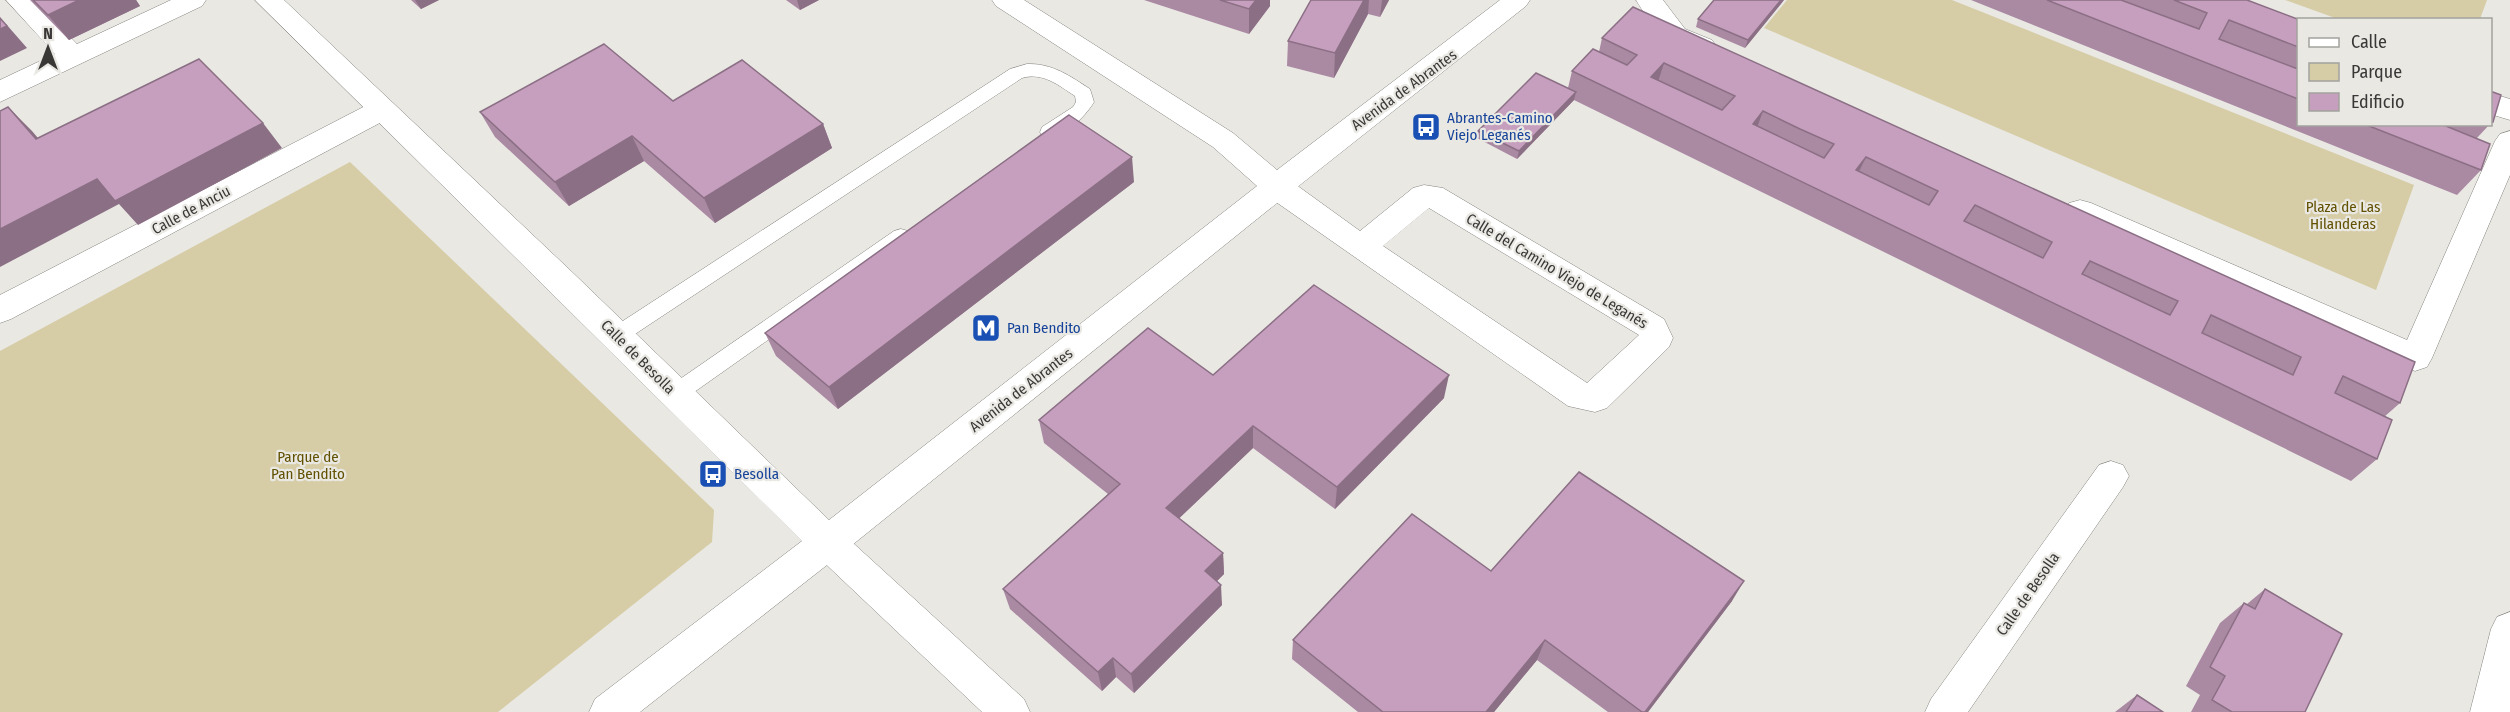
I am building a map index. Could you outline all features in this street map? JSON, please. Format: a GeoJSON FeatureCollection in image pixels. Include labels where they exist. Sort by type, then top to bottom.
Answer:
{"type":"FeatureCollection","features":[{"type":"Feature","properties":{"kind":"street"},"geometry":{"type":"LineString","coordinates":[[19,0],[74,57]]}},
{"type":"Feature","properties":{"kind":"street"},"geometry":{"type":"LineString","coordinates":[[0,92],[193,0]]}},
{"type":"Feature","properties":{"kind":"street","name":"Calle de Besolla"},"geometry":{"type":"LineString","coordinates":[[268,0],[828,543],[1010,712]]}},
{"type":"Feature","properties":{"kind":"street","name":"Calle del Camino Viejo de Leganés"},"geometry":{"type":"LineString","coordinates":[[1005,0],[1223,140],[1277,187],[1361,248],[1580,396],[1595,398],[1657,338],[1653,328],[1432,196],[1424,196],[1361,248]]}},
{"type":"Feature","properties":{"kind":"street","name":"Avenida de Abrantes"},"geometry":{"type":"LineString","coordinates":[[609,712],[828,543],[1277,187],[1455,52],[1517,0]]}},
{"type":"Feature","properties":{"kind":"street"},"geometry":{"type":"LineString","coordinates":[[1649,0],[1675,34],[1730,58]]}},
{"type":"Feature","properties":{"kind":"street"},"geometry":{"type":"LineString","coordinates":[[2492,104],[2510,110]]}},
{"type":"Feature","properties":{"kind":"street","name":"Calle de Anciu"},"geometry":{"type":"LineString","coordinates":[[0,310],[381,110]]}},
{"type":"Feature","properties":{"kind":"street"},"geometry":{"type":"LineString","coordinates":[[2058,201],[2415,358],[2510,141]]}},
{"type":"Feature","properties":{"kind":"street","name":"Calle de Besolla"},"geometry":{"type":"LineString","coordinates":[[1945,712],[2111,476]]}},
{"type":"Feature","properties":{"kind":"street"},"geometry":{"type":"LineString","coordinates":[[2490,712],[2510,629]]}},
{"type":"Feature","properties":{"kind":"lane"},"geometry":{"type":"LineString","coordinates":[[616,336],[1016,73],[1028,69],[1043,69],[1084,93],[1085,102],[1079,111],[1031,145]]}},
{"type":"Feature","properties":{"kind":"lane"},"geometry":{"type":"LineString","coordinates":[[675,394],[915,226]]}},
{"type":"Feature","properties":{"kind":"green space","name":"Plaza de Las Hilanderas"},"geometry":{"type":"Polygon","coordinates":[[[1787,0],[1952,0],[2414,185],[2376,290],[1764,28],[1787,0]]]}},
{"type":"Feature","properties":{"kind":"green space"},"geometry":{"type":"Polygon","coordinates":[[[2285,0],[2487,0],[2480,18],[2335,18],[2285,0]]]}},
{"type":"Feature","properties":{"kind":"green space","name":"Parque de Pan Bendito"},"geometry":{"type":"Polygon","coordinates":[[[350,162],[714,510],[712,542],[498,712],[0,712],[0,351],[350,162]]]}},
{"type":"Feature","properties":{"kind":"building"},"geometry":{"type":"Polygon","coordinates":[[[33,0],[79,0],[48,15],[33,0]]]}},
{"type":"Feature","properties":{"kind":"building"},"geometry":{"type":"Polygon","coordinates":[[[1220,0],[1256,0],[1249,9],[1220,0]]]}},
{"type":"Feature","properties":{"kind":"building"},"geometry":{"type":"Polygon","coordinates":[[[1311,0],[1364,0],[1335,53],[1288,41],[1311,0]]]}},
{"type":"Feature","properties":{"kind":"building"},"geometry":{"type":"Polygon","coordinates":[[[1714,0],[1781,0],[1748,40],[1698,19],[1714,0]]]}},
{"type":"Feature","properties":{"kind":"building"},"geometry":{"type":"Polygon","coordinates":[[[2047,0],[2121,0],[2199,29],[2207,13],[2174,0],[2247,0],[2297,19],[2297,47],[2229,20],[2219,39],[2297,69],[2297,99],[2047,0]]]}},
{"type":"Feature","properties":{"kind":"building"},"geometry":{"type":"Polygon","coordinates":[[[1633,7],[2415,362],[2400,403],[2343,376],[2335,393],[2392,420],[2377,459],[1572,71],[1593,49],[1627,65],[1637,55],[1602,38],[1633,7]],[[1664,63],[1651,77],[1722,110],[1735,96],[1664,63]],[[1763,111],[1753,124],[1824,158],[1834,144],[1763,111]],[[1866,157],[1856,170],[1929,205],[1938,191],[1866,157]],[[1975,205],[1964,221],[2043,258],[2052,242],[1975,205]],[[2090,261],[2082,274],[2170,315],[2178,301],[2090,261]],[[2211,315],[2202,333],[2293,375],[2301,357],[2211,315]]]}},
{"type":"Feature","properties":{"kind":"building"},"geometry":{"type":"Polygon","coordinates":[[[0,18],[7,26],[0,29],[0,18]]]}},
{"type":"Feature","properties":{"kind":"building"},"geometry":{"type":"Polygon","coordinates":[[[604,44],[673,101],[742,60],[823,124],[704,198],[632,136],[555,182],[480,112],[604,44]]]}},
{"type":"Feature","properties":{"kind":"building"},"geometry":{"type":"Polygon","coordinates":[[[199,59],[263,123],[115,201],[97,179],[0,229],[0,111],[8,107],[36,139],[199,59]]]}},
{"type":"Feature","properties":{"kind":"building"},"geometry":{"type":"Polygon","coordinates":[[[1536,73],[1576,92],[1519,151],[1478,131],[1536,73]]]}},
{"type":"Feature","properties":{"kind":"building"},"geometry":{"type":"Polygon","coordinates":[[[2492,92],[2501,95],[2492,122],[2492,92]]]}},
{"type":"Feature","properties":{"kind":"building"},"geometry":{"type":"Polygon","coordinates":[[[1069,115],[1132,157],[829,387],[765,333],[1069,115]]]}},
{"type":"Feature","properties":{"kind":"building"},"geometry":{"type":"Polygon","coordinates":[[[2369,126],[2446,126],[2490,144],[2481,170],[2369,126]]]}},
{"type":"Feature","properties":{"kind":"building"},"geometry":{"type":"Polygon","coordinates":[[[1314,285],[1449,375],[1337,487],[1253,426],[1166,508],[1223,553],[1205,571],[1221,585],[1131,674],[1113,658],[1098,672],[1003,589],[1120,484],[1039,420],[1148,328],[1213,375],[1314,285]]]}},
{"type":"Feature","properties":{"kind":"building"},"geometry":{"type":"Polygon","coordinates":[[[1579,472],[1744,581],[1645,712],[1545,640],[1486,712],[1383,712],[1293,640],[1412,514],[1491,571],[1579,472]]]}},
{"type":"Feature","properties":{"kind":"building"},"geometry":{"type":"Polygon","coordinates":[[[2265,589],[2342,634],[2305,712],[2232,712],[2212,700],[2225,676],[2210,667],[2244,603],[2255,609],[2265,589]]]}},
{"type":"Feature","properties":{"kind":"building"},"geometry":{"type":"Polygon","coordinates":[[[2137,695],[2163,712],[2126,712],[2137,695]]]}},
{"type":"Feature","properties":{"kind":"place","name":"Abrantes-Camino Viejo Leganés"},"geometry":{"type":"Point","coordinates":[1426,127]}},
{"type":"Feature","properties":{"kind":"place","name":"Pan Bendito"},"geometry":{"type":"Point","coordinates":[986,328]}},
{"type":"Feature","properties":{"kind":"place","name":"Besolla"},"geometry":{"type":"Point","coordinates":[713,474]}}]}
